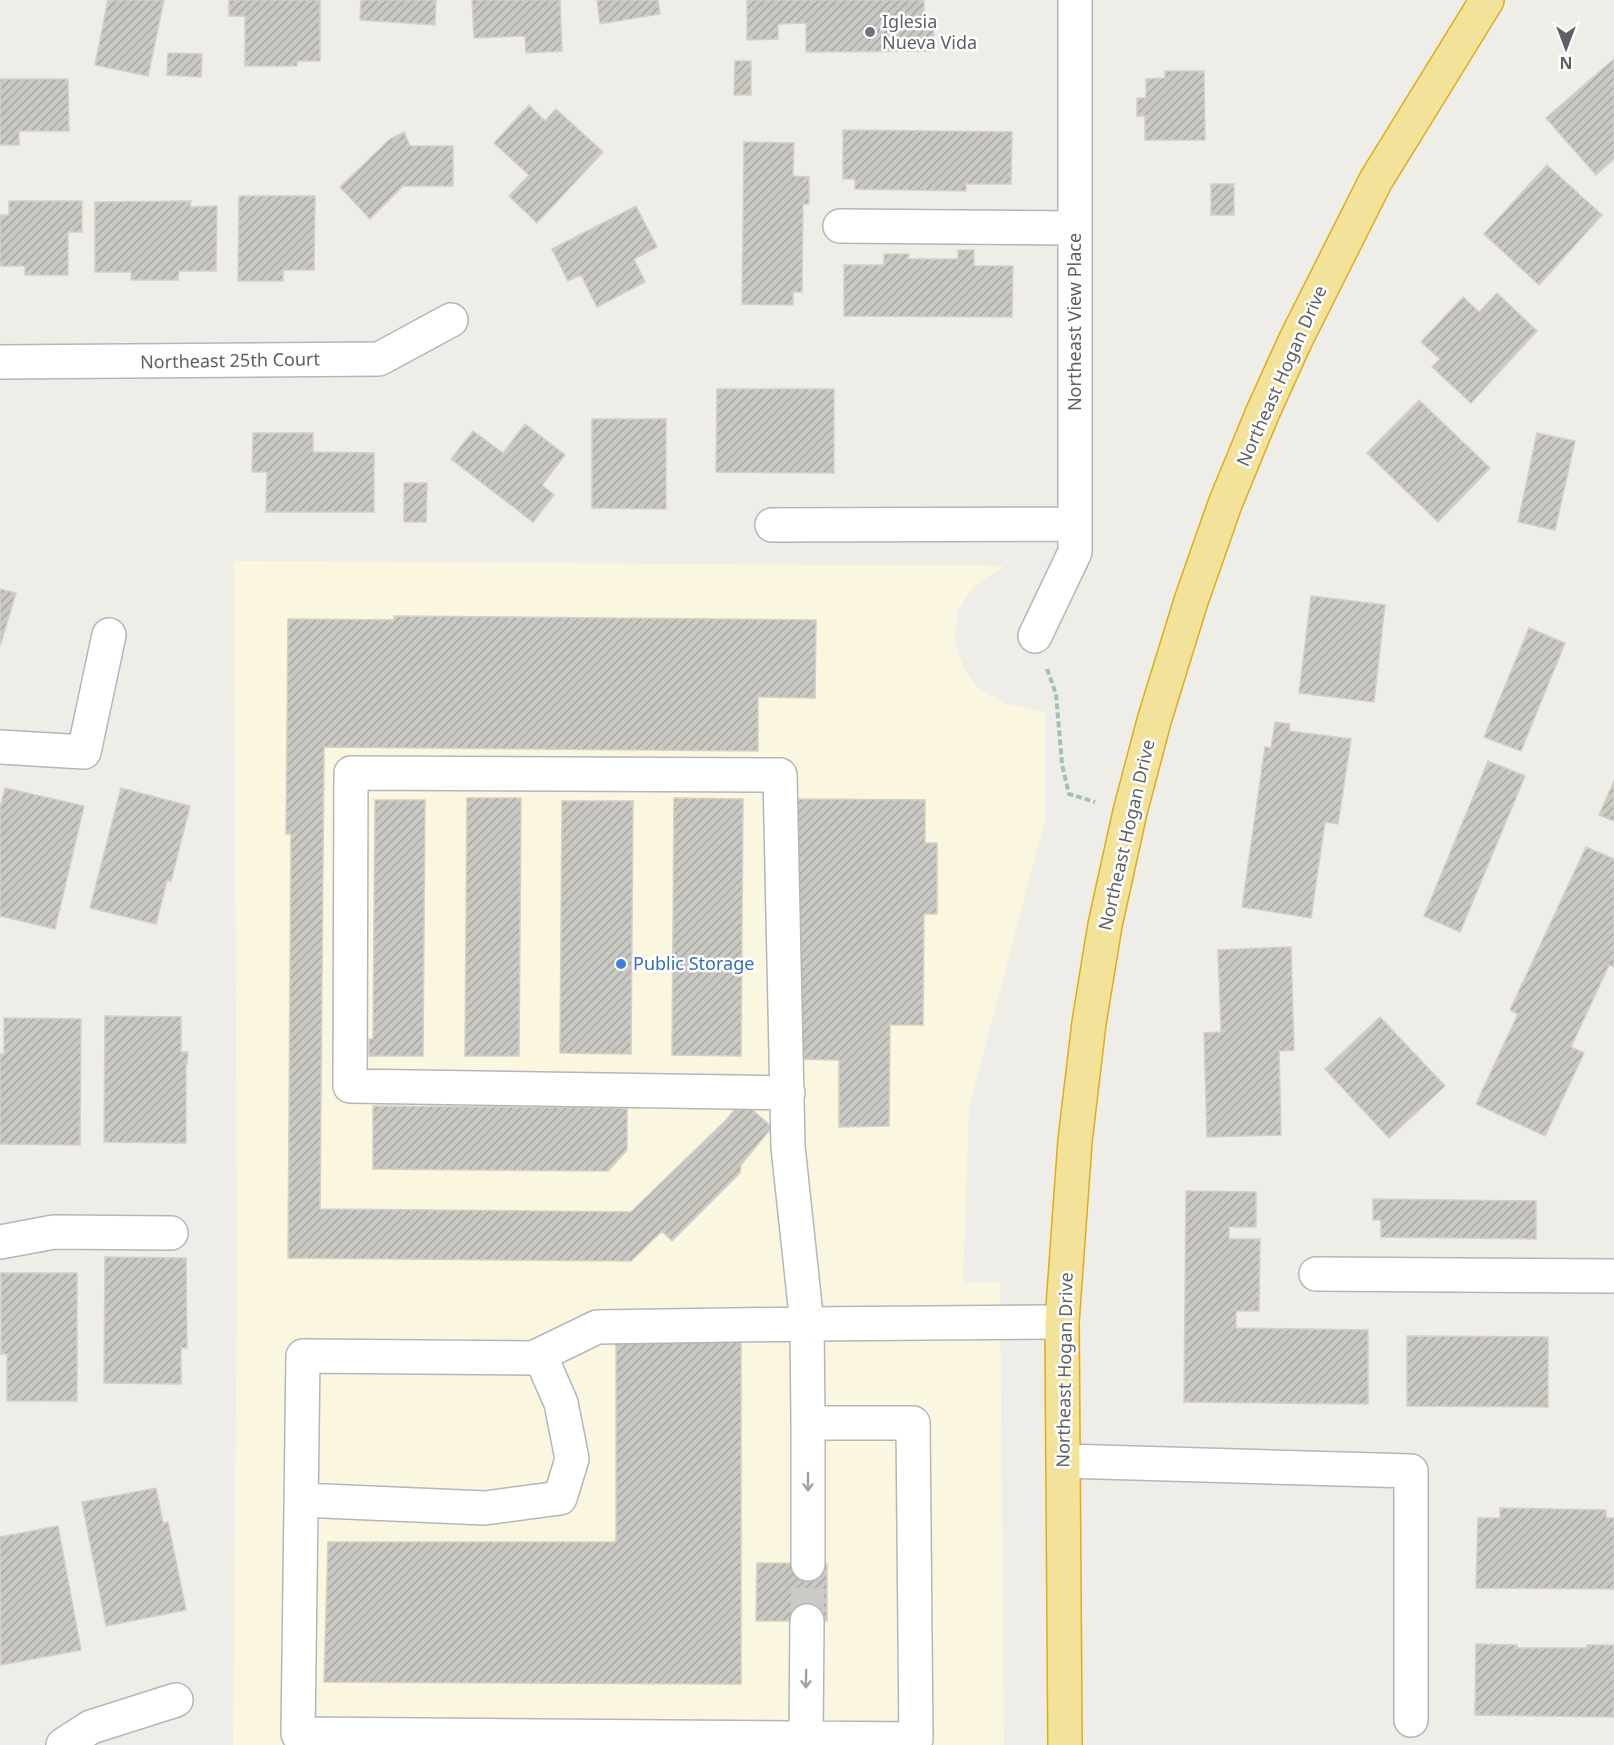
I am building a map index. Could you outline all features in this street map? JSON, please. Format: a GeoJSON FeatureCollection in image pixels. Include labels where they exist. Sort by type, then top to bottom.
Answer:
{"type":"FeatureCollection","features":[{"type":"Feature","properties":{"kind":"highway","name":"Northeast Hogan Drive"},"geometry":{"type":"LineString","coordinates":[[1065,1745],[1062,1322],[1075,1141],[1089,1023],[1105,925],[1130,812],[1154,721],[1191,601],[1225,504],[1262,414],[1296,339],[1376,180],[1487,0]]}},
{"type":"Feature","properties":{"kind":"street","name":"Northeast View Place"},"geometry":{"type":"LineString","coordinates":[[1035,636],[1075,552],[1075,0]]}},
{"type":"Feature","properties":{"kind":"street"},"geometry":{"type":"LineString","coordinates":[[840,226],[1075,228]]}},
{"type":"Feature","properties":{"kind":"street","name":"Northeast 25th Court"},"geometry":{"type":"LineString","coordinates":[[0,362],[379,359],[451,320]]}},
{"type":"Feature","properties":{"kind":"street"},"geometry":{"type":"LineString","coordinates":[[772,525],[1075,524]]}},
{"type":"Feature","properties":{"kind":"street"},"geometry":{"type":"LineString","coordinates":[[0,747],[84,752],[109,635]]}},
{"type":"Feature","properties":{"kind":"street"},"geometry":{"type":"LineString","coordinates":[[788,1093],[350,1086],[351,773],[780,774],[788,1093],[788,1147],[807,1324],[808,1564]]}},
{"type":"Feature","properties":{"kind":"street"},"geometry":{"type":"LineString","coordinates":[[0,1242],[54,1232],[171,1233]]}},
{"type":"Feature","properties":{"kind":"street"},"geometry":{"type":"LineString","coordinates":[[1316,1274],[1614,1276]]}},
{"type":"Feature","properties":{"kind":"street"},"geometry":{"type":"LineString","coordinates":[[808,1423],[913,1423],[916,1739],[298,1734],[303,1356],[533,1358],[597,1327],[1062,1322]]}},
{"type":"Feature","properties":{"kind":"street"},"geometry":{"type":"LineString","coordinates":[[301,1500],[485,1508],[560,1498],[572,1459],[561,1403],[540,1355]]}},
{"type":"Feature","properties":{"kind":"street"},"geometry":{"type":"LineString","coordinates":[[1064,1461],[1411,1471],[1411,1720]]}},
{"type":"Feature","properties":{"kind":"street"},"geometry":{"type":"LineString","coordinates":[[806,1738],[807,1621]]}},
{"type":"Feature","properties":{"kind":"street"},"geometry":{"type":"LineString","coordinates":[[63,1745],[91,1727],[176,1700]]}},
{"type":"Feature","properties":{"kind":"path"},"geometry":{"type":"LineString","coordinates":[[1035,636],[1056,694],[1062,764],[1069,794],[1130,812]]}},
{"type":"Feature","properties":{"kind":"shaded area","name":"Public Storage"},"geometry":{"type":"Polygon","coordinates":[[[234,561],[1004,566],[974,586],[958,611],[954,639],[963,666],[977,687],[1005,704],[1045,712],[1045,819],[969,1108],[963,1283],[1000,1283],[1004,1745],[233,1745],[237,1279],[234,561]]]}},
{"type":"Feature","properties":{"kind":"building"},"geometry":{"type":"Polygon","coordinates":[[[108,0],[164,0],[148,76],[95,65],[108,0]]]}},
{"type":"Feature","properties":{"kind":"building"},"geometry":{"type":"Polygon","coordinates":[[[229,0],[320,0],[320,61],[297,61],[297,66],[245,66],[245,16],[229,16],[229,0]]]}},
{"type":"Feature","properties":{"kind":"building"},"geometry":{"type":"Polygon","coordinates":[[[361,0],[436,0],[435,25],[360,20],[361,0]]]}},
{"type":"Feature","properties":{"kind":"building"},"geometry":{"type":"Polygon","coordinates":[[[472,0],[560,0],[562,51],[526,53],[525,36],[474,38],[472,0]]]}},
{"type":"Feature","properties":{"kind":"building"},"geometry":{"type":"Polygon","coordinates":[[[597,0],[658,0],[660,14],[600,24],[597,0]]]}},
{"type":"Feature","properties":{"kind":"building","name":"Iglesia Nueva Vida"},"geometry":{"type":"Polygon","coordinates":[[[747,0],[924,0],[924,22],[933,22],[934,51],[806,52],[806,23],[778,24],[778,39],[747,40],[747,0]]]}},
{"type":"Feature","properties":{"kind":"building"},"geometry":{"type":"Polygon","coordinates":[[[168,53],[202,54],[201,77],[167,75],[168,53]]]}},
{"type":"Feature","properties":{"kind":"building"},"geometry":{"type":"Polygon","coordinates":[[[1614,59],[1614,159],[1596,175],[1546,118],[1614,59]]]}},
{"type":"Feature","properties":{"kind":"building"},"geometry":{"type":"Polygon","coordinates":[[[735,61],[751,61],[751,95],[734,95],[735,61]]]}},
{"type":"Feature","properties":{"kind":"building"},"geometry":{"type":"Polygon","coordinates":[[[1165,71],[1204,71],[1205,140],[1145,140],[1145,116],[1137,116],[1137,98],[1146,98],[1146,79],[1165,78],[1165,71]]]}},
{"type":"Feature","properties":{"kind":"building"},"geometry":{"type":"Polygon","coordinates":[[[0,79],[68,79],[69,131],[19,131],[19,145],[0,145],[0,79]]]}},
{"type":"Feature","properties":{"kind":"building"},"geometry":{"type":"Polygon","coordinates":[[[529,105],[545,121],[556,109],[603,152],[537,223],[509,196],[529,175],[494,143],[529,105]]]}},
{"type":"Feature","properties":{"kind":"building"},"geometry":{"type":"Polygon","coordinates":[[[843,130],[1012,132],[1011,184],[966,184],[966,191],[855,189],[855,179],[843,179],[843,130]]]}},
{"type":"Feature","properties":{"kind":"building"},"geometry":{"type":"Polygon","coordinates":[[[404,132],[410,146],[453,146],[453,186],[403,186],[370,219],[340,187],[390,139],[404,132]]]}},
{"type":"Feature","properties":{"kind":"building"},"geometry":{"type":"Polygon","coordinates":[[[744,142],[794,143],[793,176],[809,177],[809,204],[803,204],[802,292],[793,292],[793,305],[742,304],[744,142]]]}},
{"type":"Feature","properties":{"kind":"building"},"geometry":{"type":"Polygon","coordinates":[[[1547,165],[1602,215],[1539,285],[1484,234],[1547,165]]]}},
{"type":"Feature","properties":{"kind":"building"},"geometry":{"type":"Polygon","coordinates":[[[1211,184],[1234,184],[1234,215],[1211,215],[1211,184]]]}},
{"type":"Feature","properties":{"kind":"building"},"geometry":{"type":"Polygon","coordinates":[[[239,196],[315,196],[314,270],[283,270],[283,281],[238,281],[239,196]]]}},
{"type":"Feature","properties":{"kind":"building"},"geometry":{"type":"Polygon","coordinates":[[[9,201],[82,201],[82,232],[68,232],[68,275],[25,275],[25,266],[0,266],[0,215],[9,215],[9,201]]]}},
{"type":"Feature","properties":{"kind":"building"},"geometry":{"type":"Polygon","coordinates":[[[191,201],[190,207],[217,206],[216,271],[179,271],[178,280],[131,280],[131,272],[95,272],[95,202],[191,201]]]}},
{"type":"Feature","properties":{"kind":"building"},"geometry":{"type":"Polygon","coordinates":[[[636,206],[657,247],[634,259],[645,282],[597,307],[581,275],[568,281],[552,249],[636,206]]]}},
{"type":"Feature","properties":{"kind":"building"},"geometry":{"type":"Polygon","coordinates":[[[958,250],[974,250],[974,266],[1013,266],[1012,317],[844,316],[844,265],[884,265],[884,254],[909,254],[908,259],[958,259],[958,250]]]}},
{"type":"Feature","properties":{"kind":"building"},"geometry":{"type":"Polygon","coordinates":[[[1497,293],[1537,331],[1471,403],[1432,367],[1440,359],[1421,342],[1463,297],[1479,312],[1497,293]]]}},
{"type":"Feature","properties":{"kind":"building"},"geometry":{"type":"Polygon","coordinates":[[[717,389],[834,389],[834,473],[716,472],[717,389]]]}},
{"type":"Feature","properties":{"kind":"building"},"geometry":{"type":"Polygon","coordinates":[[[1419,400],[1490,468],[1438,522],[1367,453],[1419,400]]]}},
{"type":"Feature","properties":{"kind":"building"},"geometry":{"type":"Polygon","coordinates":[[[592,419],[666,419],[666,509],[592,508],[592,419]]]}},
{"type":"Feature","properties":{"kind":"building"},"geometry":{"type":"Polygon","coordinates":[[[525,424],[565,455],[542,485],[554,495],[533,522],[451,459],[473,431],[503,453],[525,424]]]}},
{"type":"Feature","properties":{"kind":"building"},"geometry":{"type":"Polygon","coordinates":[[[253,433],[313,433],[313,452],[374,453],[374,512],[266,512],[267,472],[252,472],[253,433]]]}},
{"type":"Feature","properties":{"kind":"building"},"geometry":{"type":"Polygon","coordinates":[[[1537,433],[1575,441],[1555,530],[1518,522],[1537,433]]]}},
{"type":"Feature","properties":{"kind":"building"},"geometry":{"type":"Polygon","coordinates":[[[404,483],[427,483],[426,522],[404,522],[404,483]]]}},
{"type":"Feature","properties":{"kind":"building"},"geometry":{"type":"Polygon","coordinates":[[[0,589],[16,593],[0,646],[0,589]]]}},
{"type":"Feature","properties":{"kind":"building"},"geometry":{"type":"Polygon","coordinates":[[[1311,596],[1385,605],[1374,702],[1299,693],[1311,596]]]}},
{"type":"Feature","properties":{"kind":"building"},"geometry":{"type":"Polygon","coordinates":[[[394,616],[816,620],[815,698],[758,697],[758,751],[324,747],[320,1209],[631,1212],[725,1121],[742,1101],[772,1127],[741,1165],[740,1173],[672,1241],[662,1231],[631,1261],[288,1258],[291,834],[286,834],[288,619],[394,620],[394,616]]]}},
{"type":"Feature","properties":{"kind":"building"},"geometry":{"type":"Polygon","coordinates":[[[1529,628],[1565,643],[1521,751],[1484,737],[1529,628]]]}},
{"type":"Feature","properties":{"kind":"building"},"geometry":{"type":"Polygon","coordinates":[[[1275,722],[1290,724],[1289,731],[1351,739],[1338,824],[1325,822],[1311,918],[1242,907],[1265,747],[1271,748],[1275,722]]]}},
{"type":"Feature","properties":{"kind":"building"},"geometry":{"type":"Polygon","coordinates":[[[1488,761],[1525,776],[1460,932],[1424,916],[1488,761]]]}},
{"type":"Feature","properties":{"kind":"building"},"geometry":{"type":"Polygon","coordinates":[[[1614,781],[1614,821],[1599,815],[1614,781]]]}},
{"type":"Feature","properties":{"kind":"building"},"geometry":{"type":"Polygon","coordinates":[[[5,788],[84,806],[55,929],[0,916],[0,808],[5,788]]]}},
{"type":"Feature","properties":{"kind":"building"},"geometry":{"type":"Polygon","coordinates":[[[121,788],[190,806],[171,881],[167,880],[156,924],[90,908],[121,788]]]}},
{"type":"Feature","properties":{"kind":"building"},"geometry":{"type":"Polygon","coordinates":[[[467,798],[521,798],[519,1056],[465,1056],[467,798]]]}},
{"type":"Feature","properties":{"kind":"building"},"geometry":{"type":"Polygon","coordinates":[[[674,798],[743,799],[741,1056],[672,1055],[674,798]]]}},
{"type":"Feature","properties":{"kind":"building"},"geometry":{"type":"Polygon","coordinates":[[[795,799],[925,800],[925,843],[937,843],[937,914],[924,914],[923,1025],[890,1025],[889,1126],[839,1127],[839,1060],[793,1059],[795,799]]]}},
{"type":"Feature","properties":{"kind":"building"},"geometry":{"type":"Polygon","coordinates":[[[375,800],[425,800],[423,1056],[369,1056],[369,1039],[373,1039],[375,800]]]}},
{"type":"Feature","properties":{"kind":"building"},"geometry":{"type":"Polygon","coordinates":[[[562,801],[633,801],[631,1054],[560,1053],[562,801]]]}},
{"type":"Feature","properties":{"kind":"building"},"geometry":{"type":"Polygon","coordinates":[[[1586,847],[1614,859],[1614,967],[1609,965],[1571,1047],[1584,1053],[1545,1136],[1476,1104],[1518,1014],[1510,1010],[1586,847]]]}},
{"type":"Feature","properties":{"kind":"building"},"geometry":{"type":"Polygon","coordinates":[[[1291,947],[1294,1050],[1279,1051],[1281,1135],[1207,1137],[1204,1033],[1221,1032],[1218,950],[1291,947]]]}},
{"type":"Feature","properties":{"kind":"building"},"geometry":{"type":"Polygon","coordinates":[[[105,1016],[181,1017],[181,1052],[188,1052],[186,1143],[104,1142],[105,1016]]]}},
{"type":"Feature","properties":{"kind":"building"},"geometry":{"type":"Polygon","coordinates":[[[1380,1017],[1445,1086],[1389,1138],[1325,1069],[1380,1017]]]}},
{"type":"Feature","properties":{"kind":"building"},"geometry":{"type":"Polygon","coordinates":[[[4,1018],[81,1019],[80,1145],[0,1144],[0,1054],[4,1054],[4,1018]]]}},
{"type":"Feature","properties":{"kind":"building"},"geometry":{"type":"Polygon","coordinates":[[[373,1106],[627,1108],[627,1150],[608,1171],[373,1169],[373,1106]]]}},
{"type":"Feature","properties":{"kind":"building"},"geometry":{"type":"Polygon","coordinates":[[[1186,1191],[1256,1192],[1256,1227],[1229,1227],[1229,1239],[1260,1239],[1259,1311],[1236,1311],[1236,1328],[1368,1330],[1368,1404],[1184,1402],[1186,1191]]]}},
{"type":"Feature","properties":{"kind":"building"},"geometry":{"type":"Polygon","coordinates":[[[1373,1199],[1536,1201],[1536,1239],[1381,1237],[1381,1220],[1373,1220],[1373,1199]]]}},
{"type":"Feature","properties":{"kind":"building"},"geometry":{"type":"Polygon","coordinates":[[[105,1257],[186,1258],[187,1348],[181,1348],[181,1384],[104,1383],[105,1257]]]}},
{"type":"Feature","properties":{"kind":"building"},"geometry":{"type":"Polygon","coordinates":[[[1,1273],[77,1273],[77,1401],[7,1401],[7,1354],[1,1354],[1,1273]]]}},
{"type":"Feature","properties":{"kind":"building"},"geometry":{"type":"Polygon","coordinates":[[[1407,1336],[1548,1337],[1548,1407],[1407,1406],[1407,1336]]]}},
{"type":"Feature","properties":{"kind":"building"},"geometry":{"type":"Polygon","coordinates":[[[616,1342],[741,1342],[741,1684],[324,1682],[328,1542],[616,1542],[616,1342]]]}},
{"type":"Feature","properties":{"kind":"building"},"geometry":{"type":"Polygon","coordinates":[[[156,1488],[163,1523],[168,1522],[186,1610],[106,1626],[82,1502],[156,1488]]]}},
{"type":"Feature","properties":{"kind":"building"},"geometry":{"type":"Polygon","coordinates":[[[1500,1508],[1606,1510],[1606,1518],[1614,1518],[1614,1589],[1476,1588],[1478,1518],[1500,1518],[1500,1508]]]}},
{"type":"Feature","properties":{"kind":"building"},"geometry":{"type":"Polygon","coordinates":[[[58,1526],[81,1650],[1,1665],[0,1537],[58,1526]]]}},
{"type":"Feature","properties":{"kind":"building"},"geometry":{"type":"Polygon","coordinates":[[[757,1563],[827,1564],[827,1621],[756,1621],[757,1563]]]}},
{"type":"Feature","properties":{"kind":"building"},"geometry":{"type":"Polygon","coordinates":[[[1476,1644],[1517,1645],[1517,1648],[1587,1648],[1587,1645],[1614,1645],[1614,1717],[1475,1715],[1476,1644]]]}},
{"type":"Feature","properties":{"kind":"tunnel"},"geometry":{"type":"LineString","coordinates":[[807,1621],[808,1564]]}},
{"type":"Feature","properties":{"kind":"place","name":"Iglesia Nueva Vida"},"geometry":{"type":"Point","coordinates":[870,32]}},
{"type":"Feature","properties":{"kind":"place","name":"Public Storage"},"geometry":{"type":"Point","coordinates":[621,964]}}]}
